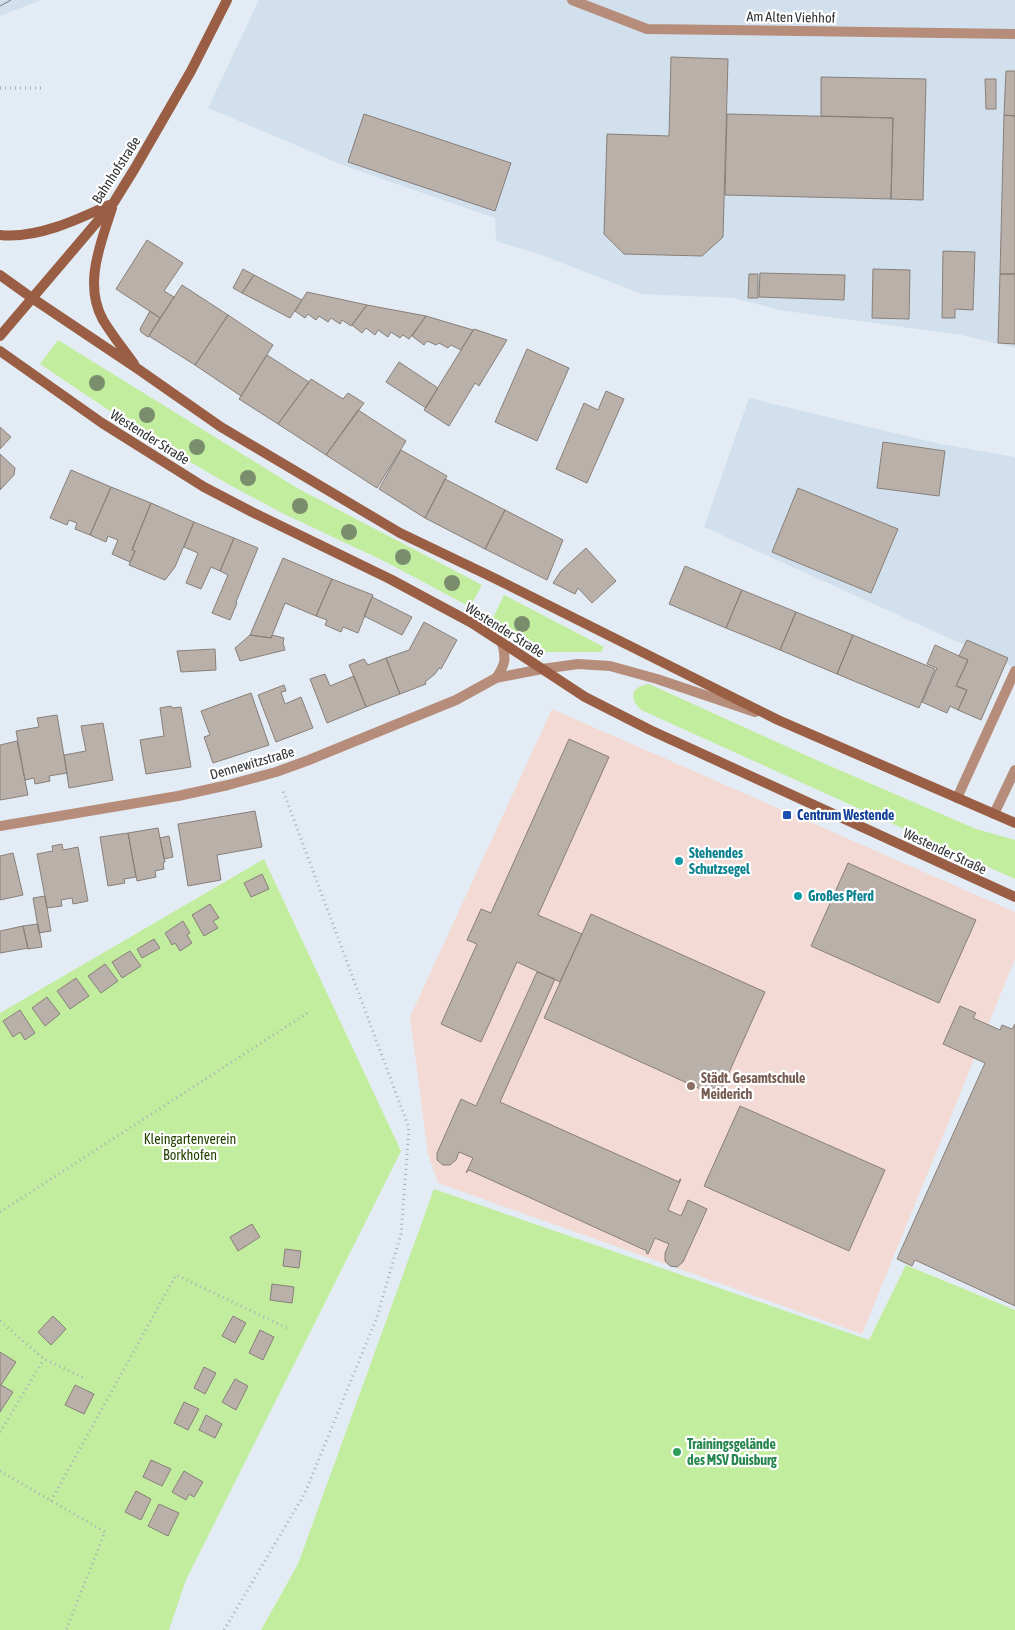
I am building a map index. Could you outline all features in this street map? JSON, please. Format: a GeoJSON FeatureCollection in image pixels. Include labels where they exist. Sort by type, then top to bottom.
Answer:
{"type":"FeatureCollection","features":[{"type":"Feature","properties":{"kind":"main road","name":"Bahnhofstraße"},"geometry":{"type":"LineString","coordinates":[[0,336],[114,202],[191,71],[227,0]]}},
{"type":"Feature","properties":{"kind":"main road"},"geometry":{"type":"LineString","coordinates":[[0,235],[12,236],[51,228],[81,219],[114,202]]}},
{"type":"Feature","properties":{"kind":"main road"},"geometry":{"type":"LineString","coordinates":[[114,202],[99,249],[94,276],[94,298],[103,319],[138,369]]}},
{"type":"Feature","properties":{"kind":"main road"},"geometry":{"type":"LineString","coordinates":[[0,275],[221,427],[400,533],[778,720],[1015,823]]}},
{"type":"Feature","properties":{"kind":"main road","name":"Westender Straße"},"geometry":{"type":"LineString","coordinates":[[0,351],[102,423],[204,487],[390,579],[472,623],[585,697],[650,730],[1015,897]]}},
{"type":"Feature","properties":{"kind":"street","name":"Am Alten Viehhof"},"geometry":{"type":"LineString","coordinates":[[572,0],[647,29],[1015,34]]}},
{"type":"Feature","properties":{"kind":"street"},"geometry":{"type":"LineString","coordinates":[[496,678],[504,666],[505,655],[502,642]]}},
{"type":"Feature","properties":{"kind":"street","name":"Dennewitzstraße"},"geometry":{"type":"LineString","coordinates":[[0,826],[178,796],[276,772],[456,700],[496,678],[578,664],[610,666],[657,678],[778,720]]}},
{"type":"Feature","properties":{"kind":"street"},"geometry":{"type":"LineString","coordinates":[[957,798],[1015,671]]}},
{"type":"Feature","properties":{"kind":"street"},"geometry":{"type":"LineString","coordinates":[[994,814],[1015,770]]}},
{"type":"Feature","properties":{"kind":"path"},"geometry":{"type":"LineString","coordinates":[[0,88],[42,88]]}},
{"type":"Feature","properties":{"kind":"path"},"geometry":{"type":"LineString","coordinates":[[224,1630],[305,1493],[378,1317],[401,1234],[407,1166],[409,1128],[276,772]]}},
{"type":"Feature","properties":{"kind":"path"},"geometry":{"type":"LineString","coordinates":[[0,1212],[309,1012]]}},
{"type":"Feature","properties":{"kind":"path"},"geometry":{"type":"LineString","coordinates":[[51,1501],[176,1275],[287,1328]]}},
{"type":"Feature","properties":{"kind":"path"},"geometry":{"type":"LineString","coordinates":[[0,1321],[44,1359],[84,1378]]}},
{"type":"Feature","properties":{"kind":"path"},"geometry":{"type":"LineString","coordinates":[[0,1432],[44,1359]]}},
{"type":"Feature","properties":{"kind":"path"},"geometry":{"type":"LineString","coordinates":[[0,1472],[106,1532],[66,1630]]}},
{"type":"Feature","properties":{"kind":"shaded area"},"geometry":{"type":"Polygon","coordinates":[[[0,0],[41,0],[0,16],[0,0]]]}},
{"type":"Feature","properties":{"kind":"shaded area"},"geometry":{"type":"Polygon","coordinates":[[[259,0],[1015,0],[1015,348],[961,335],[779,310],[734,298],[642,294],[539,254],[496,241],[495,218],[345,166],[208,108],[259,0]]]}},
{"type":"Feature","properties":{"kind":"shaded area"},"geometry":{"type":"Polygon","coordinates":[[[749,398],[936,443],[1015,457],[1015,668],[704,527],[749,398]]]}},
{"type":"Feature","properties":{"kind":"shaded area","name":"Städt. Gesamtschule Meiderich"},"geometry":{"type":"Polygon","coordinates":[[[552,709],[1015,912],[1015,959],[862,1334],[438,1183],[428,1154],[410,1017],[552,709]]]}},
{"type":"Feature","properties":{"kind":"green space"},"geometry":{"type":"Polygon","coordinates":[[[58,340],[297,488],[482,585],[470,607],[386,562],[284,514],[226,483],[153,440],[40,364],[58,340]]]}},
{"type":"Feature","properties":{"kind":"green space"},"geometry":{"type":"Polygon","coordinates":[[[504,595],[604,647],[601,652],[546,652],[492,620],[504,595]]]}},
{"type":"Feature","properties":{"kind":"green space"},"geometry":{"type":"Polygon","coordinates":[[[649,684],[823,763],[976,829],[1015,840],[1015,879],[641,710],[637,706],[633,694],[638,688],[649,684]]]}},
{"type":"Feature","properties":{"kind":"green space","name":"Kleingartenverein Borkhofen"},"geometry":{"type":"Polygon","coordinates":[[[264,859],[401,1151],[186,1580],[169,1630],[0,1630],[0,1013],[264,859]]]}},
{"type":"Feature","properties":{"kind":"green space","name":"Trainingsgelände des MSV Duisburg"},"geometry":{"type":"Polygon","coordinates":[[[434,1189],[869,1340],[906,1265],[1015,1310],[1015,1630],[261,1630],[298,1564],[434,1189]]]}},
{"type":"Feature","properties":{"kind":"building"},"geometry":{"type":"Polygon","coordinates":[[[671,57],[728,59],[723,237],[702,256],[624,254],[604,234],[607,134],[669,136],[671,57]]]}},
{"type":"Feature","properties":{"kind":"building"},"geometry":{"type":"Polygon","coordinates":[[[1006,71],[1015,71],[1015,116],[1004,115],[1006,71]]]}},
{"type":"Feature","properties":{"kind":"building"},"geometry":{"type":"Polygon","coordinates":[[[821,77],[926,79],[923,200],[891,199],[893,118],[821,116],[821,77]]]}},
{"type":"Feature","properties":{"kind":"building"},"geometry":{"type":"Polygon","coordinates":[[[985,79],[996,79],[996,109],[986,109],[985,79]]]}},
{"type":"Feature","properties":{"kind":"building"},"geometry":{"type":"Polygon","coordinates":[[[364,114],[511,163],[495,211],[348,162],[364,114]]]}},
{"type":"Feature","properties":{"kind":"building"},"geometry":{"type":"Polygon","coordinates":[[[727,114],[893,118],[891,199],[725,195],[727,114]]]}},
{"type":"Feature","properties":{"kind":"building"},"geometry":{"type":"Polygon","coordinates":[[[1004,115],[1015,116],[1015,274],[1000,274],[1004,115]]]}},
{"type":"Feature","properties":{"kind":"building"},"geometry":{"type":"Polygon","coordinates":[[[147,240],[183,263],[164,291],[174,297],[160,318],[116,289],[147,240]]]}},
{"type":"Feature","properties":{"kind":"building"},"geometry":{"type":"Polygon","coordinates":[[[943,251],[975,252],[973,310],[955,309],[955,318],[942,318],[943,251]]]}},
{"type":"Feature","properties":{"kind":"building"},"geometry":{"type":"Polygon","coordinates":[[[243,269],[254,275],[242,293],[233,288],[243,269]]]}},
{"type":"Feature","properties":{"kind":"building"},"geometry":{"type":"Polygon","coordinates":[[[873,269],[910,270],[909,319],[872,318],[873,269]]]}},
{"type":"Feature","properties":{"kind":"building"},"geometry":{"type":"Polygon","coordinates":[[[760,273],[845,275],[844,300],[759,297],[760,273]]]}},
{"type":"Feature","properties":{"kind":"building"},"geometry":{"type":"Polygon","coordinates":[[[749,274],[758,274],[758,298],[748,298],[749,274]]]}},
{"type":"Feature","properties":{"kind":"building"},"geometry":{"type":"Polygon","coordinates":[[[1000,274],[1015,274],[1015,344],[998,343],[1000,274]]]}},
{"type":"Feature","properties":{"kind":"building"},"geometry":{"type":"Polygon","coordinates":[[[254,275],[302,300],[290,318],[242,293],[254,275]]]}},
{"type":"Feature","properties":{"kind":"building"},"geometry":{"type":"Polygon","coordinates":[[[182,285],[228,315],[195,365],[149,336],[182,285]]]}},
{"type":"Feature","properties":{"kind":"building"},"geometry":{"type":"Polygon","coordinates":[[[307,292],[367,305],[351,326],[342,320],[340,324],[331,318],[328,322],[319,316],[316,320],[308,314],[305,318],[295,311],[307,292]]]}},
{"type":"Feature","properties":{"kind":"building"},"geometry":{"type":"Polygon","coordinates":[[[367,305],[426,316],[409,339],[403,335],[400,338],[391,332],[388,337],[378,330],[375,335],[366,328],[362,333],[352,325],[367,305]]]}},
{"type":"Feature","properties":{"kind":"building"},"geometry":{"type":"Polygon","coordinates":[[[150,311],[160,318],[148,337],[140,329],[150,311]]]}},
{"type":"Feature","properties":{"kind":"building"},"geometry":{"type":"Polygon","coordinates":[[[228,315],[273,345],[241,396],[195,365],[228,315]]]}},
{"type":"Feature","properties":{"kind":"building"},"geometry":{"type":"Polygon","coordinates":[[[426,316],[473,330],[461,350],[451,345],[448,348],[439,343],[436,345],[427,341],[424,345],[412,336],[426,316]]]}},
{"type":"Feature","properties":{"kind":"building"},"geometry":{"type":"Polygon","coordinates":[[[474,329],[507,340],[479,386],[475,383],[449,426],[424,410],[474,329]]]}},
{"type":"Feature","properties":{"kind":"building"},"geometry":{"type":"Polygon","coordinates":[[[527,349],[569,368],[537,441],[495,422],[527,349]]]}},
{"type":"Feature","properties":{"kind":"building"},"geometry":{"type":"Polygon","coordinates":[[[267,355],[309,382],[278,424],[239,399],[267,355]]]}},
{"type":"Feature","properties":{"kind":"building"},"geometry":{"type":"Polygon","coordinates":[[[399,362],[438,388],[426,408],[386,382],[399,362]]]}},
{"type":"Feature","properties":{"kind":"building"},"geometry":{"type":"Polygon","coordinates":[[[311,379],[343,399],[348,393],[364,403],[326,455],[278,424],[311,379]]]}},
{"type":"Feature","properties":{"kind":"building"},"geometry":{"type":"Polygon","coordinates":[[[606,391],[624,399],[587,483],[556,469],[584,403],[598,410],[606,391]]]}},
{"type":"Feature","properties":{"kind":"building"},"geometry":{"type":"Polygon","coordinates":[[[358,410],[406,441],[377,488],[326,455],[358,410]]]}},
{"type":"Feature","properties":{"kind":"building"},"geometry":{"type":"Polygon","coordinates":[[[0,427],[11,437],[0,449],[0,427]]]}},
{"type":"Feature","properties":{"kind":"building"},"geometry":{"type":"Polygon","coordinates":[[[883,442],[945,451],[939,496],[877,488],[883,442]]]}},
{"type":"Feature","properties":{"kind":"building"},"geometry":{"type":"Polygon","coordinates":[[[401,450],[447,476],[425,518],[379,489],[401,450]]]}},
{"type":"Feature","properties":{"kind":"building"},"geometry":{"type":"Polygon","coordinates":[[[0,454],[15,468],[14,475],[0,490],[0,454]]]}},
{"type":"Feature","properties":{"kind":"building"},"geometry":{"type":"Polygon","coordinates":[[[71,470],[111,487],[90,535],[75,529],[77,523],[69,520],[67,525],[50,518],[71,470]]]}},
{"type":"Feature","properties":{"kind":"building"},"geometry":{"type":"Polygon","coordinates":[[[445,479],[505,510],[485,549],[425,518],[445,479]]]}},
{"type":"Feature","properties":{"kind":"building"},"geometry":{"type":"Polygon","coordinates":[[[111,487],[151,503],[132,550],[135,551],[130,562],[112,554],[118,540],[108,536],[106,542],[90,535],[111,487]]]}},
{"type":"Feature","properties":{"kind":"building"},"geometry":{"type":"Polygon","coordinates":[[[798,488],[898,529],[871,593],[772,552],[798,488]]]}},
{"type":"Feature","properties":{"kind":"building"},"geometry":{"type":"Polygon","coordinates":[[[151,503],[194,522],[175,567],[165,580],[129,565],[135,551],[132,550],[151,503]]]}},
{"type":"Feature","properties":{"kind":"building"},"geometry":{"type":"Polygon","coordinates":[[[505,510],[563,540],[547,580],[485,549],[505,510]]]}},
{"type":"Feature","properties":{"kind":"building"},"geometry":{"type":"Polygon","coordinates":[[[194,522],[234,538],[220,571],[211,567],[201,589],[186,583],[198,553],[184,547],[194,522]]]}},
{"type":"Feature","properties":{"kind":"building"},"geometry":{"type":"Polygon","coordinates":[[[234,538],[258,548],[230,620],[212,613],[228,575],[220,571],[234,538]]]}},
{"type":"Feature","properties":{"kind":"building"},"geometry":{"type":"Polygon","coordinates":[[[586,548],[616,581],[592,603],[578,588],[575,594],[553,583],[561,571],[586,548]]]}},
{"type":"Feature","properties":{"kind":"building"},"geometry":{"type":"Polygon","coordinates":[[[283,558],[332,579],[316,616],[285,603],[271,638],[250,635],[283,558]]]}},
{"type":"Feature","properties":{"kind":"building"},"geometry":{"type":"Polygon","coordinates":[[[685,566],[742,590],[726,628],[669,604],[685,566]]]}},
{"type":"Feature","properties":{"kind":"building"},"geometry":{"type":"Polygon","coordinates":[[[332,579],[373,595],[358,633],[343,627],[341,632],[325,625],[327,620],[316,616],[332,579]]]}},
{"type":"Feature","properties":{"kind":"building"},"geometry":{"type":"Polygon","coordinates":[[[742,590],[796,612],[780,650],[726,628],[742,590]]]}},
{"type":"Feature","properties":{"kind":"building"},"geometry":{"type":"Polygon","coordinates":[[[372,597],[412,617],[402,635],[364,616],[372,597]]]}},
{"type":"Feature","properties":{"kind":"building"},"geometry":{"type":"Polygon","coordinates":[[[796,612],[853,635],[837,674],[780,650],[796,612]]]}},
{"type":"Feature","properties":{"kind":"building"},"geometry":{"type":"Polygon","coordinates":[[[424,622],[457,640],[441,669],[439,668],[425,682],[426,684],[400,694],[386,658],[409,650],[424,622]]]}},
{"type":"Feature","properties":{"kind":"building"},"geometry":{"type":"Polygon","coordinates":[[[250,635],[271,638],[272,635],[284,638],[285,650],[240,661],[235,648],[250,635]]]}},
{"type":"Feature","properties":{"kind":"building"},"geometry":{"type":"Polygon","coordinates":[[[853,635],[935,669],[919,708],[837,674],[853,635]]]}},
{"type":"Feature","properties":{"kind":"building"},"geometry":{"type":"Polygon","coordinates":[[[967,640],[1008,658],[981,720],[958,710],[967,690],[956,686],[968,660],[959,656],[967,640]]]}},
{"type":"Feature","properties":{"kind":"building"},"geometry":{"type":"Polygon","coordinates":[[[935,645],[968,660],[956,686],[967,690],[958,710],[950,706],[947,713],[922,702],[937,668],[927,664],[935,645]]]}},
{"type":"Feature","properties":{"kind":"building"},"geometry":{"type":"Polygon","coordinates":[[[215,649],[216,670],[181,672],[177,651],[215,649]]]}},
{"type":"Feature","properties":{"kind":"building"},"geometry":{"type":"Polygon","coordinates":[[[386,658],[400,694],[366,707],[349,665],[364,659],[368,665],[386,658]]]}},
{"type":"Feature","properties":{"kind":"building"},"geometry":{"type":"Polygon","coordinates":[[[325,674],[330,686],[354,676],[366,707],[327,723],[310,679],[325,674]]]}},
{"type":"Feature","properties":{"kind":"building"},"geometry":{"type":"Polygon","coordinates":[[[284,685],[286,691],[281,692],[285,704],[301,697],[313,728],[276,742],[258,695],[284,685]]]}},
{"type":"Feature","properties":{"kind":"building"},"geometry":{"type":"Polygon","coordinates":[[[251,693],[269,745],[213,763],[204,737],[210,735],[201,711],[251,693]]]}},
{"type":"Feature","properties":{"kind":"building"},"geometry":{"type":"Polygon","coordinates":[[[171,706],[172,708],[181,707],[191,767],[146,774],[140,740],[164,736],[160,708],[171,706]]]}},
{"type":"Feature","properties":{"kind":"building"},"geometry":{"type":"Polygon","coordinates":[[[57,715],[67,773],[49,776],[50,781],[35,784],[34,778],[25,780],[16,731],[39,727],[37,718],[57,715]]]}},
{"type":"Feature","properties":{"kind":"building"},"geometry":{"type":"Polygon","coordinates":[[[103,723],[113,780],[69,788],[64,755],[86,751],[81,726],[103,723]]]}},
{"type":"Feature","properties":{"kind":"building"},"geometry":{"type":"Polygon","coordinates":[[[569,739],[609,757],[538,915],[582,934],[560,982],[517,962],[481,1042],[441,1024],[477,944],[467,940],[481,909],[491,913],[569,739]]]}},
{"type":"Feature","properties":{"kind":"building"},"geometry":{"type":"Polygon","coordinates":[[[17,741],[28,795],[0,800],[0,745],[17,741]]]}},
{"type":"Feature","properties":{"kind":"building"},"geometry":{"type":"Polygon","coordinates":[[[255,811],[262,847],[217,855],[221,880],[188,886],[178,824],[255,811]]]}},
{"type":"Feature","properties":{"kind":"building"},"geometry":{"type":"Polygon","coordinates":[[[158,828],[165,862],[163,863],[164,869],[155,871],[156,877],[137,881],[128,833],[158,828]]]}},
{"type":"Feature","properties":{"kind":"building"},"geometry":{"type":"Polygon","coordinates":[[[128,833],[136,877],[124,879],[125,883],[108,886],[100,837],[128,833]]]}},
{"type":"Feature","properties":{"kind":"building"},"geometry":{"type":"Polygon","coordinates":[[[169,836],[173,857],[164,859],[160,838],[169,836]]]}},
{"type":"Feature","properties":{"kind":"building"},"geometry":{"type":"Polygon","coordinates":[[[62,844],[63,850],[78,847],[88,901],[73,904],[72,898],[61,900],[62,906],[47,908],[37,854],[53,851],[52,846],[62,844]]]}},
{"type":"Feature","properties":{"kind":"building"},"geometry":{"type":"Polygon","coordinates":[[[13,853],[23,895],[0,900],[0,856],[13,853]]]}},
{"type":"Feature","properties":{"kind":"building"},"geometry":{"type":"Polygon","coordinates":[[[848,863],[976,920],[939,1003],[811,946],[848,863]]]}},
{"type":"Feature","properties":{"kind":"building"},"geometry":{"type":"Polygon","coordinates":[[[262,874],[269,889],[251,897],[244,883],[262,874]]]}},
{"type":"Feature","properties":{"kind":"building"},"geometry":{"type":"Polygon","coordinates":[[[45,896],[51,931],[39,933],[33,898],[45,896]]]}},
{"type":"Feature","properties":{"kind":"building"},"geometry":{"type":"Polygon","coordinates":[[[210,904],[219,918],[213,921],[218,928],[204,936],[192,915],[210,904]]]}},
{"type":"Feature","properties":{"kind":"building"},"geometry":{"type":"Polygon","coordinates":[[[591,914],[765,992],[718,1097],[544,1018],[591,914]]]}},
{"type":"Feature","properties":{"kind":"building"},"geometry":{"type":"Polygon","coordinates":[[[183,921],[190,933],[187,935],[192,943],[180,951],[175,943],[172,945],[165,933],[183,921]]]}},
{"type":"Feature","properties":{"kind":"building"},"geometry":{"type":"Polygon","coordinates":[[[38,924],[42,947],[28,949],[23,926],[38,924]]]}},
{"type":"Feature","properties":{"kind":"building"},"geometry":{"type":"Polygon","coordinates":[[[23,926],[28,948],[0,953],[0,931],[23,926]]]}},
{"type":"Feature","properties":{"kind":"building"},"geometry":{"type":"Polygon","coordinates":[[[154,939],[160,948],[142,958],[137,949],[154,939]]]}},
{"type":"Feature","properties":{"kind":"building"},"geometry":{"type":"Polygon","coordinates":[[[130,951],[141,966],[122,978],[112,962],[130,951]]]}},
{"type":"Feature","properties":{"kind":"building"},"geometry":{"type":"Polygon","coordinates":[[[105,964],[118,981],[101,993],[88,976],[105,964]]]}},
{"type":"Feature","properties":{"kind":"building"},"geometry":{"type":"Polygon","coordinates":[[[537,972],[555,979],[500,1102],[679,1182],[681,1179],[668,1210],[681,1216],[688,1200],[707,1209],[683,1262],[677,1267],[670,1266],[665,1261],[665,1253],[669,1244],[655,1238],[648,1254],[646,1253],[647,1251],[469,1170],[466,1173],[473,1158],[459,1152],[456,1160],[450,1165],[443,1165],[437,1160],[437,1153],[461,1099],[476,1106],[537,972]]]}},
{"type":"Feature","properties":{"kind":"building"},"geometry":{"type":"Polygon","coordinates":[[[76,978],[89,996],[70,1009],[57,991],[76,978]]]}},
{"type":"Feature","properties":{"kind":"building"},"geometry":{"type":"Polygon","coordinates":[[[47,997],[60,1014],[45,1026],[32,1008],[47,997]]]}},
{"type":"Feature","properties":{"kind":"building"},"geometry":{"type":"Polygon","coordinates":[[[960,1006],[976,1013],[973,1018],[1000,1030],[1002,1025],[1012,1029],[1015,1024],[1015,1306],[915,1260],[912,1266],[897,1259],[985,1063],[943,1044],[960,1006]]]}},
{"type":"Feature","properties":{"kind":"building"},"geometry":{"type":"Polygon","coordinates":[[[20,1010],[35,1033],[25,1040],[20,1032],[13,1037],[3,1021],[20,1010]]]}},
{"type":"Feature","properties":{"kind":"building"},"geometry":{"type":"Polygon","coordinates":[[[740,1106],[885,1170],[849,1251],[704,1186],[740,1106]]]}},
{"type":"Feature","properties":{"kind":"building"},"geometry":{"type":"Polygon","coordinates":[[[252,1224],[260,1237],[238,1251],[230,1237],[252,1224]]]}},
{"type":"Feature","properties":{"kind":"building"},"geometry":{"type":"Polygon","coordinates":[[[285,1249],[301,1251],[299,1268],[283,1266],[285,1249]]]}},
{"type":"Feature","properties":{"kind":"building"},"geometry":{"type":"Polygon","coordinates":[[[272,1284],[294,1287],[292,1303],[270,1300],[272,1284]]]}},
{"type":"Feature","properties":{"kind":"building"},"geometry":{"type":"Polygon","coordinates":[[[53,1316],[66,1329],[51,1345],[38,1332],[53,1316]]]}},
{"type":"Feature","properties":{"kind":"building"},"geometry":{"type":"Polygon","coordinates":[[[233,1316],[246,1323],[235,1343],[222,1336],[233,1316]]]}},
{"type":"Feature","properties":{"kind":"building"},"geometry":{"type":"Polygon","coordinates":[[[260,1330],[274,1337],[263,1360],[249,1353],[260,1330]]]}},
{"type":"Feature","properties":{"kind":"building"},"geometry":{"type":"Polygon","coordinates":[[[0,1352],[16,1362],[1,1385],[13,1392],[0,1412],[0,1352]]]}},
{"type":"Feature","properties":{"kind":"building"},"geometry":{"type":"Polygon","coordinates":[[[204,1367],[216,1373],[205,1394],[194,1388],[204,1367]]]}},
{"type":"Feature","properties":{"kind":"building"},"geometry":{"type":"Polygon","coordinates":[[[235,1379],[248,1386],[236,1410],[222,1402],[235,1379]]]}},
{"type":"Feature","properties":{"kind":"building"},"geometry":{"type":"Polygon","coordinates":[[[75,1385],[94,1394],[84,1414],[65,1405],[75,1385]]]}},
{"type":"Feature","properties":{"kind":"building"},"geometry":{"type":"Polygon","coordinates":[[[184,1402],[199,1409],[188,1430],[174,1423],[184,1402]]]}},
{"type":"Feature","properties":{"kind":"building"},"geometry":{"type":"Polygon","coordinates":[[[206,1415],[222,1424],[215,1438],[199,1430],[206,1415]]]}},
{"type":"Feature","properties":{"kind":"building"},"geometry":{"type":"Polygon","coordinates":[[[151,1460],[171,1469],[162,1486],[143,1477],[151,1460]]]}},
{"type":"Feature","properties":{"kind":"building"},"geometry":{"type":"Polygon","coordinates":[[[184,1471],[203,1482],[194,1497],[189,1494],[186,1500],[172,1492],[184,1471]]]}},
{"type":"Feature","properties":{"kind":"building"},"geometry":{"type":"Polygon","coordinates":[[[136,1491],[151,1499],[141,1520],[125,1512],[136,1491]]]}},
{"type":"Feature","properties":{"kind":"building"},"geometry":{"type":"Polygon","coordinates":[[[159,1504],[179,1513],[168,1536],[148,1526],[159,1504]]]}},
{"type":"Feature","properties":{"kind":"tram line"},"geometry":{"type":"LineString","coordinates":[[0,6],[11,0]]}},
{"type":"Feature","properties":{"kind":"place","name":"Centrum Westende"},"geometry":{"type":"Point","coordinates":[787,815]}},
{"type":"Feature","properties":{"kind":"place","name":"Stehendes Schutzsegel"},"geometry":{"type":"Point","coordinates":[679,861]}},
{"type":"Feature","properties":{"kind":"place","name":"Großes Pferd"},"geometry":{"type":"Point","coordinates":[798,896]}},
{"type":"Feature","properties":{"kind":"place","name":"Städt. Gesamtschule Meiderich"},"geometry":{"type":"Point","coordinates":[691,1086]}},
{"type":"Feature","properties":{"kind":"place","name":"Trainingsgelände des MSV Duisburg"},"geometry":{"type":"Point","coordinates":[677,1452]}}]}
